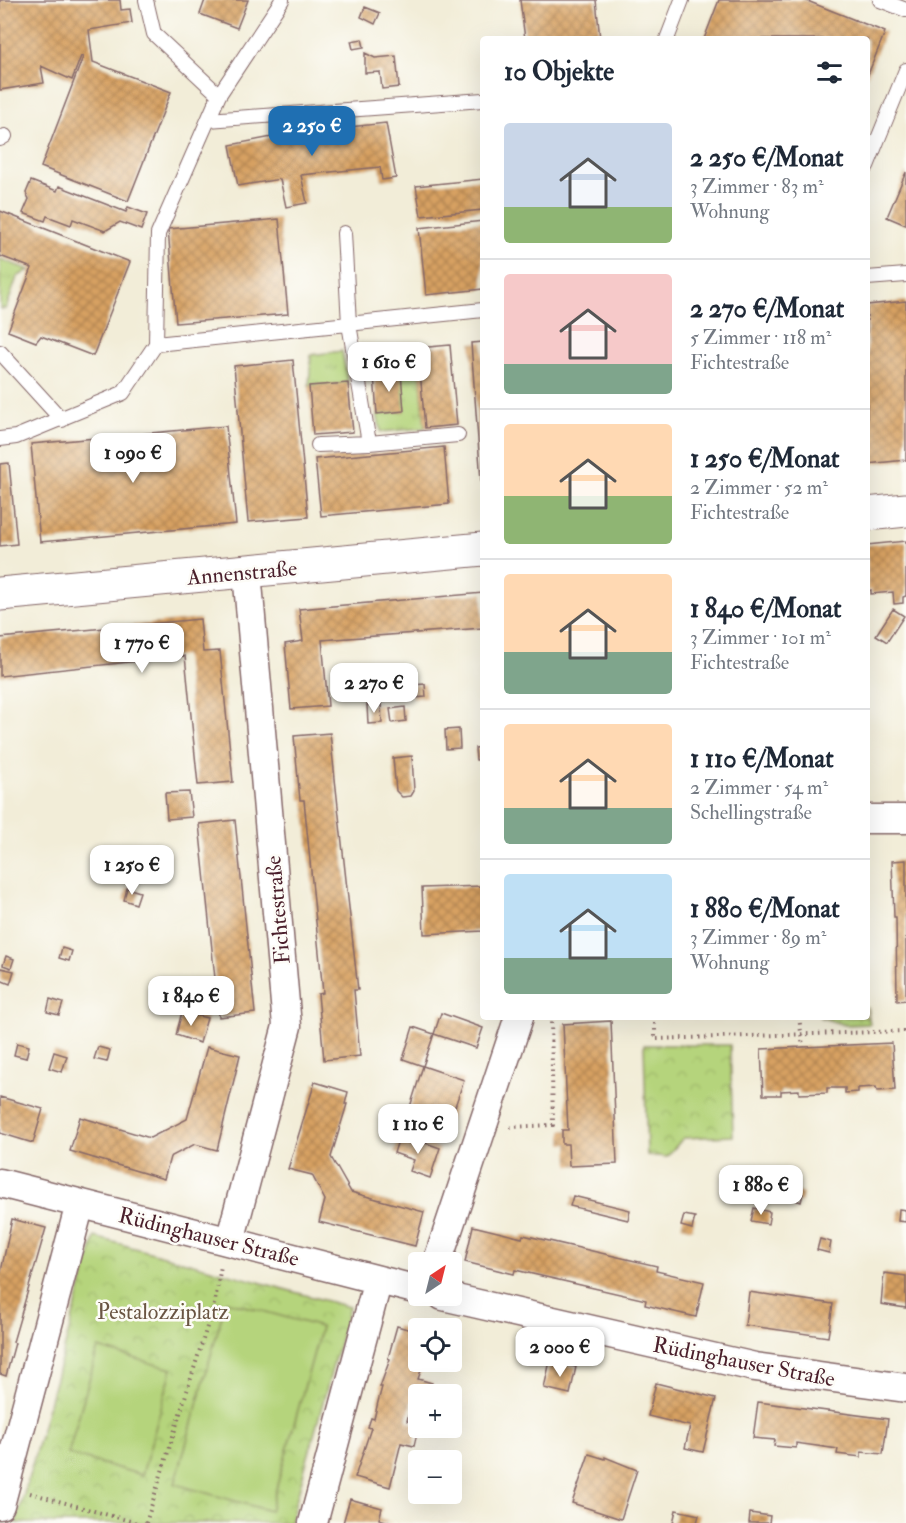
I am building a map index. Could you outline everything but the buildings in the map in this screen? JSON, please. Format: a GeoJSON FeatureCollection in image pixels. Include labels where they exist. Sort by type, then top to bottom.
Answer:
{"type":"FeatureCollection","features":[{"type":"Feature","properties":{"kind":"street"},"geometry":{"type":"LineString","coordinates":[[870,514],[906,510]]}},
{"type":"Feature","properties":{"kind":"street","name":"Annenstraße"},"geometry":{"type":"LineString","coordinates":[[0,594],[480,549]]}},
{"type":"Feature","properties":{"kind":"street","name":"Fichtestraße"},"geometry":{"type":"LineString","coordinates":[[230,1240],[287,1026],[247,572]]}},
{"type":"Feature","properties":{"kind":"street"},"geometry":{"type":"LineString","coordinates":[[870,819],[906,819]]}},
{"type":"Feature","properties":{"kind":"street"},"geometry":{"type":"LineString","coordinates":[[440,1252],[518,1020]]}},
{"type":"Feature","properties":{"kind":"street","name":"Rüdinghauser Straße"},"geometry":{"type":"LineString","coordinates":[[0,1183],[230,1240],[408,1288]]}},
{"type":"Feature","properties":{"kind":"street"},"geometry":{"type":"LineString","coordinates":[[3,1496],[80,1204]]}},
{"type":"Feature","properties":{"kind":"street"},"geometry":{"type":"LineString","coordinates":[[312,1523],[378,1280]]}},
{"type":"Feature","properties":{"kind":"street","name":"Rüdinghauser Straße"},"geometry":{"type":"LineString","coordinates":[[462,1300],[754,1367],[906,1388]]}},
{"type":"Feature","properties":{"kind":"lane"},"geometry":{"type":"LineString","coordinates":[[146,0],[154,34],[219,95]]}},
{"type":"Feature","properties":{"kind":"lane"},"geometry":{"type":"LineString","coordinates":[[0,439],[16,437],[62,420],[123,393],[156,344],[158,234],[219,95],[282,0]]}},
{"type":"Feature","properties":{"kind":"lane"},"geometry":{"type":"LineString","coordinates":[[668,36],[682,0]]}},
{"type":"Feature","properties":{"kind":"lane"},"geometry":{"type":"LineString","coordinates":[[880,0],[906,10]]}},
{"type":"Feature","properties":{"kind":"lane"},"geometry":{"type":"LineString","coordinates":[[870,159],[906,70]]}},
{"type":"Feature","properties":{"kind":"lane"},"geometry":{"type":"LineString","coordinates":[[208,120],[480,100]]}},
{"type":"Feature","properties":{"kind":"lane"},"geometry":{"type":"LineString","coordinates":[[344,233],[349,324],[369,443]]}},
{"type":"Feature","properties":{"kind":"lane"},"geometry":{"type":"LineString","coordinates":[[870,278],[906,275]]}},
{"type":"Feature","properties":{"kind":"lane"},"geometry":{"type":"LineString","coordinates":[[156,344],[480,310]]}},
{"type":"Feature","properties":{"kind":"lane"},"geometry":{"type":"LineString","coordinates":[[0,352],[62,420]]}},
{"type":"Feature","properties":{"kind":"lane"},"geometry":{"type":"LineString","coordinates":[[318,445],[458,435]]}},
{"type":"Feature","properties":{"kind":"path"},"geometry":{"type":"LineString","coordinates":[[483,1121],[501,1127],[554,1125],[551,1020]]}},
{"type":"Feature","properties":{"kind":"path"},"geometry":{"type":"LineString","coordinates":[[655,1020],[655,1039],[906,1031]]}},
{"type":"Feature","properties":{"kind":"path"},"geometry":{"type":"LineString","coordinates":[[799,1020],[803,1047]]}},
{"type":"Feature","properties":{"kind":"path"},"geometry":{"type":"LineString","coordinates":[[146,1523],[215,1301],[222,1258],[230,1240]]}},
{"type":"Feature","properties":{"kind":"path"},"geometry":{"type":"LineString","coordinates":[[3,1496],[137,1523]]}},
{"type":"Feature","properties":{"kind":"green space"},"geometry":{"type":"Polygon","coordinates":[[[0,259],[29,270],[17,277],[6,309],[0,309],[0,259]]]}},
{"type":"Feature","properties":{"kind":"green space"},"geometry":{"type":"Polygon","coordinates":[[[418,348],[425,428],[381,432],[377,414],[404,411],[401,373],[394,373],[392,350],[418,348]]]}},
{"type":"Feature","properties":{"kind":"green space"},"geometry":{"type":"Polygon","coordinates":[[[342,351],[348,383],[309,386],[311,355],[342,351]]]}},
{"type":"Feature","properties":{"kind":"green space"},"geometry":{"type":"Polygon","coordinates":[[[829,1020],[869,1020],[870,1024],[845,1025],[829,1020]]]}},
{"type":"Feature","properties":{"kind":"green space"},"geometry":{"type":"Polygon","coordinates":[[[644,1045],[730,1045],[733,1136],[683,1138],[667,1157],[647,1155],[644,1045]]]}},
{"type":"Feature","properties":{"kind":"green space","name":"Pestalozziplatz"},"geometry":{"type":"Polygon","coordinates":[[[95,1237],[349,1307],[290,1523],[16,1523],[95,1237]]]}},
{"type":"Feature","properties":{"kind":"green space"},"geometry":{"type":"Polygon","coordinates":[[[226,1301],[321,1327],[270,1511],[175,1484],[226,1301]]]}},
{"type":"Feature","properties":{"kind":"green space"},"geometry":{"type":"Polygon","coordinates":[[[98,1348],[172,1369],[142,1475],[68,1454],[98,1348]]]}}]}
